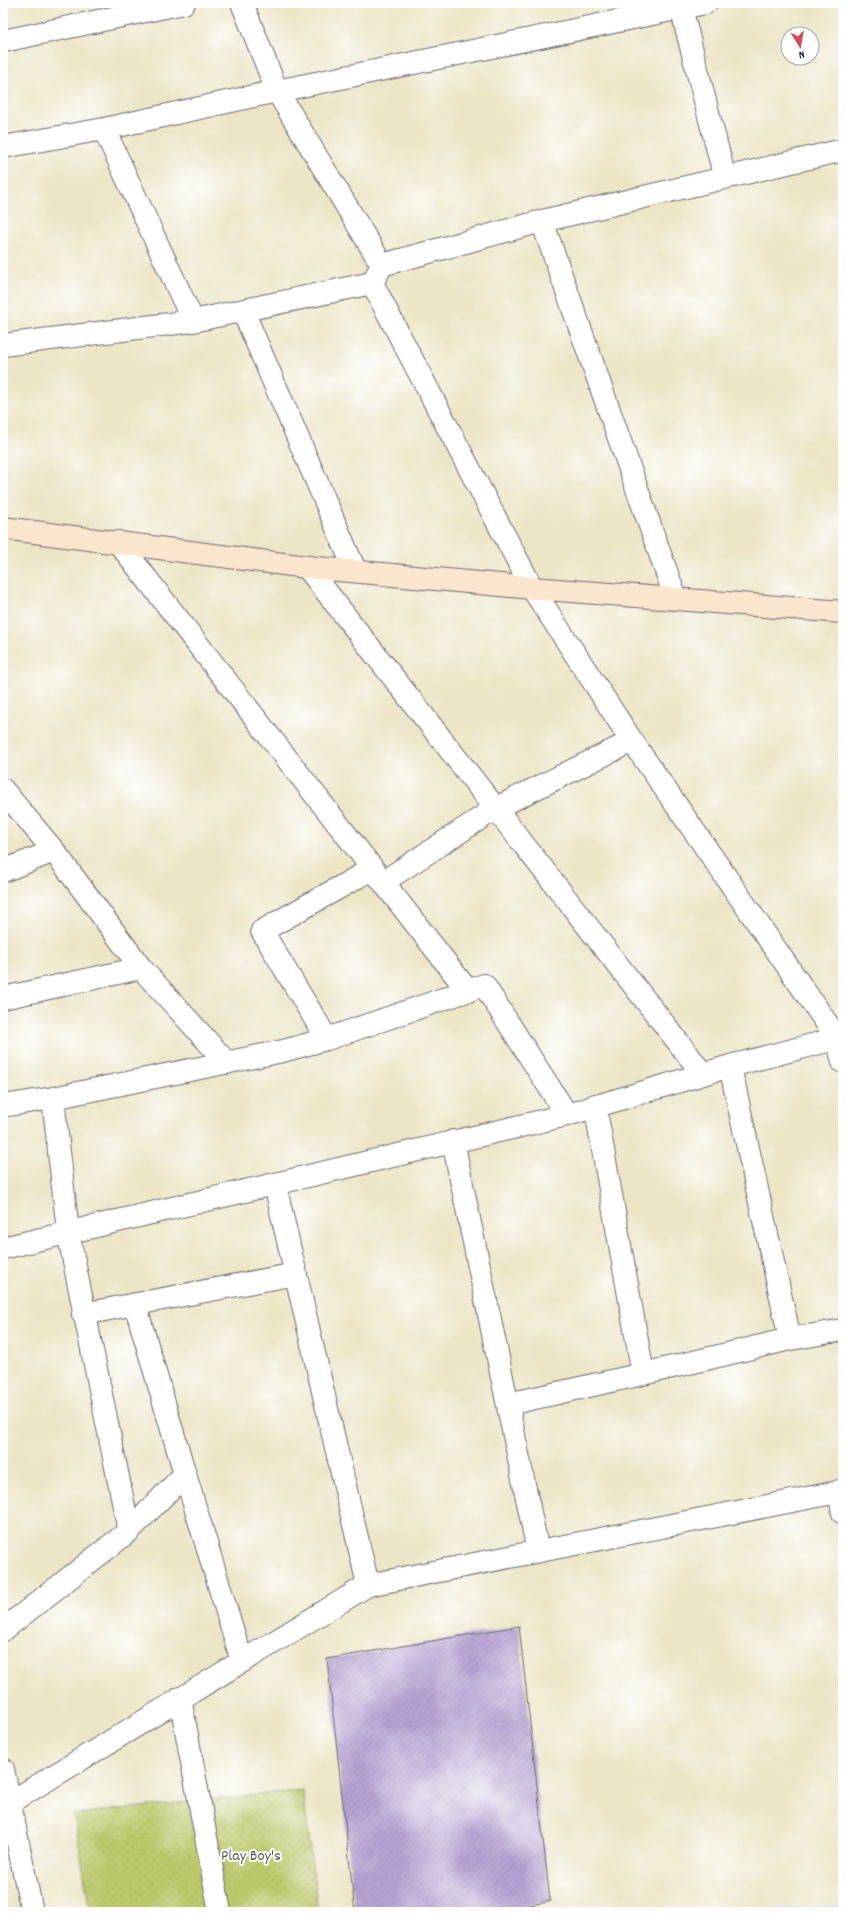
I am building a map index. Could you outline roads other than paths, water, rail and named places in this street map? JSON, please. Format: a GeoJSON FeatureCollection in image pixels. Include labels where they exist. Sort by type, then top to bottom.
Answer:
{"type":"FeatureCollection","features":[{"type":"Feature","properties":{"kind":"main road"},"geometry":{"type":"LineString","coordinates":[[3,528],[307,567],[355,570],[532,588],[843,612]]}},
{"type":"Feature","properties":{"kind":"street"},"geometry":{"type":"LineString","coordinates":[[3,41],[184,3]]}},
{"type":"Feature","properties":{"kind":"street"},"geometry":{"type":"LineString","coordinates":[[242,3],[277,91],[377,274],[532,588],[632,742],[840,1037],[843,1062]]}},
{"type":"Feature","properties":{"kind":"street"},"geometry":{"type":"LineString","coordinates":[[3,147],[104,129],[277,91],[706,3]]}},
{"type":"Feature","properties":{"kind":"street"},"geometry":{"type":"LineString","coordinates":[[681,8],[725,178]]}},
{"type":"Feature","properties":{"kind":"street"},"geometry":{"type":"LineString","coordinates":[[104,129],[193,321]]}},
{"type":"Feature","properties":{"kind":"street"},"geometry":{"type":"LineString","coordinates":[[3,345],[193,321],[243,311],[377,274],[542,221],[843,150]]}},
{"type":"Feature","properties":{"kind":"street"},"geometry":{"type":"LineString","coordinates":[[542,221],[676,599]]}},
{"type":"Feature","properties":{"kind":"street"},"geometry":{"type":"LineString","coordinates":[[243,311],[355,570]]}},
{"type":"Feature","properties":{"kind":"street"},"geometry":{"type":"LineString","coordinates":[[118,542],[468,991]]}},
{"type":"Feature","properties":{"kind":"street"},"geometry":{"type":"LineString","coordinates":[[307,567],[703,1074]]}},
{"type":"Feature","properties":{"kind":"street"},"geometry":{"type":"LineString","coordinates":[[327,1039],[262,931],[377,875],[496,808],[632,742]]}},
{"type":"Feature","properties":{"kind":"street"},"geometry":{"type":"LineString","coordinates":[[3,790],[54,851],[141,968],[227,1063]]}},
{"type":"Feature","properties":{"kind":"street"},"geometry":{"type":"LineString","coordinates":[[3,871],[54,851]]}},
{"type":"Feature","properties":{"kind":"street"},"geometry":{"type":"LineString","coordinates":[[3,998],[141,968]]}},
{"type":"Feature","properties":{"kind":"street"},"geometry":{"type":"LineString","coordinates":[[3,1106],[53,1098],[227,1063],[327,1039],[484,985],[567,1115]]}},
{"type":"Feature","properties":{"kind":"street"},"geometry":{"type":"LineString","coordinates":[[3,1248],[567,1115],[595,1105],[730,1066],[840,1037]]}},
{"type":"Feature","properties":{"kind":"street"},"geometry":{"type":"LineString","coordinates":[[730,1066],[790,1339]]}},
{"type":"Feature","properties":{"kind":"street"},"geometry":{"type":"LineString","coordinates":[[53,1098],[68,1232],[83,1314],[129,1531]]}},
{"type":"Feature","properties":{"kind":"street"},"geometry":{"type":"LineString","coordinates":[[595,1105],[643,1374]]}},
{"type":"Feature","properties":{"kind":"street"},"geometry":{"type":"LineString","coordinates":[[453,1141],[538,1551]]}},
{"type":"Feature","properties":{"kind":"street"},"geometry":{"type":"LineString","coordinates":[[275,1184],[368,1584]]}},
{"type":"Feature","properties":{"kind":"street"},"geometry":{"type":"LineString","coordinates":[[83,1314],[296,1274]]}},
{"type":"Feature","properties":{"kind":"street"},"geometry":{"type":"LineString","coordinates":[[135,1304],[242,1660]]}},
{"type":"Feature","properties":{"kind":"street"},"geometry":{"type":"LineString","coordinates":[[508,1404],[790,1339],[843,1330]]}},
{"type":"Feature","properties":{"kind":"street"},"geometry":{"type":"LineString","coordinates":[[3,1630],[129,1531],[185,1474]]}},
{"type":"Feature","properties":{"kind":"street"},"geometry":{"type":"LineString","coordinates":[[6,1804],[368,1584],[841,1491],[843,1512]]}},
{"type":"Feature","properties":{"kind":"street"},"geometry":{"type":"LineString","coordinates":[[180,1698],[220,1912]]}},
{"type":"Feature","properties":{"kind":"street"},"geometry":{"type":"LineString","coordinates":[[3,1769],[6,1804],[32,1912]]}},
{"type":"Feature","properties":{"kind":"park label","name":"Play Boy's"},"geometry":{"type":"Point","coordinates":[251,1854]}}]}
